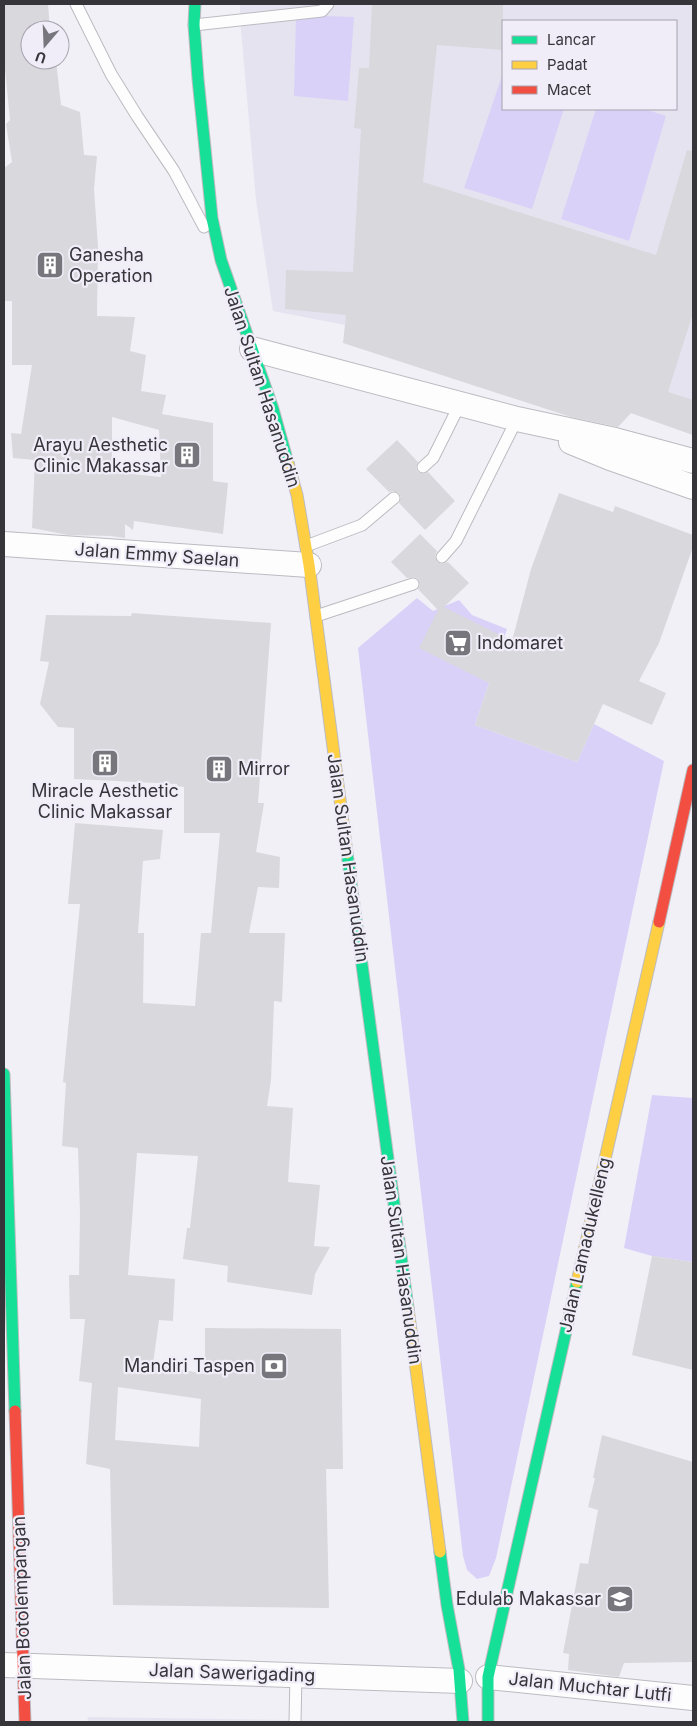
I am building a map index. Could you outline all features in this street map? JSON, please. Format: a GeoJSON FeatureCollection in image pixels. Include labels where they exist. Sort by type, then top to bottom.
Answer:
{"type":"FeatureCollection","features":[{"type":"Feature","properties":{"kind":"main road","name":"Jalan Sultan Hasanuddin"},"geometry":{"type":"LineString","coordinates":[[195,4],[194,25],[198,79],[212,218],[221,260],[273,409],[294,486],[308,555],[446,1595],[460,1681],[463,1722]]}},
{"type":"Feature","properties":{"kind":"main road","name":"Jalan Lamadukelleng"},"geometry":{"type":"LineString","coordinates":[[488,1722],[488,1677],[693,770]]}},
{"type":"Feature","properties":{"kind":"main road","name":"Jalan Botolempangan"},"geometry":{"type":"LineString","coordinates":[[4,1074],[14,1666],[25,1722]]}},
{"type":"Feature","properties":{"kind":"street"},"geometry":{"type":"LineString","coordinates":[[252,349],[517,419],[615,440],[693,462]]}},
{"type":"Feature","properties":{"kind":"street"},"geometry":{"type":"LineString","coordinates":[[517,419],[610,458],[693,487]]}},
{"type":"Feature","properties":{"kind":"street","name":"Jalan Emmy Saelan"},"geometry":{"type":"LineString","coordinates":[[4,544],[308,555]]}},
{"type":"Feature","properties":{"kind":"street","name":"Jalan Sawerigading"},"geometry":{"type":"LineString","coordinates":[[14,1666],[460,1681]]}},
{"type":"Feature","properties":{"kind":"street","name":"Jalan Muchtar Lutfi"},"geometry":{"type":"LineString","coordinates":[[488,1677],[693,1698]]}},
{"type":"Feature","properties":{"kind":"lane"},"geometry":{"type":"LineString","coordinates":[[76,4],[111,74],[174,171],[221,260]]}},
{"type":"Feature","properties":{"kind":"lane"},"geometry":{"type":"LineString","coordinates":[[194,25],[322,11],[328,4]]}},
{"type":"Feature","properties":{"kind":"lane"},"geometry":{"type":"LineString","coordinates":[[423,467],[433,458],[460,404]]}},
{"type":"Feature","properties":{"kind":"lane"},"geometry":{"type":"LineString","coordinates":[[442,557],[456,541],[517,419]]}},
{"type":"Feature","properties":{"kind":"lane"},"geometry":{"type":"LineString","coordinates":[[308,555],[362,525],[394,498]]}},
{"type":"Feature","properties":{"kind":"lane"},"geometry":{"type":"LineString","coordinates":[[316,616],[414,584]]}},
{"type":"Feature","properties":{"kind":"lane"},"geometry":{"type":"LineString","coordinates":[[295,1722],[296,1675]]}},
{"type":"Feature","properties":{"kind":"shaded area"},"geometry":{"type":"Polygon","coordinates":[[[240,4],[693,4],[693,435],[631,413],[345,325],[273,311],[256,200],[240,4]]]}},
{"type":"Feature","properties":{"kind":"shaded area"},"geometry":{"type":"Polygon","coordinates":[[[296,15],[354,17],[348,101],[294,96],[296,15]]]}},
{"type":"Feature","properties":{"kind":"shaded area"},"geometry":{"type":"Polygon","coordinates":[[[502,76],[502,110],[564,110],[532,209],[464,188],[502,76]]]}},
{"type":"Feature","properties":{"kind":"shaded area"},"geometry":{"type":"Polygon","coordinates":[[[596,110],[648,110],[666,116],[629,241],[561,219],[596,110]]]}},
{"type":"Feature","properties":{"kind":"shaded area"},"geometry":{"type":"Polygon","coordinates":[[[417,598],[433,611],[459,600],[472,615],[507,629],[475,725],[577,762],[594,724],[664,761],[496,1558],[489,1576],[477,1579],[467,1570],[463,1556],[358,648],[417,598]]]}},
{"type":"Feature","properties":{"kind":"shaded area"},"geometry":{"type":"Polygon","coordinates":[[[652,1095],[693,1098],[693,1262],[652,1256],[624,1248],[652,1095]]]}},
{"type":"Feature","properties":{"kind":"shaded area"},"geometry":{"type":"Polygon","coordinates":[[[88,1717],[409,1722],[87,1722],[88,1717]]]}},
{"type":"Feature","properties":{"kind":"building"},"geometry":{"type":"Polygon","coordinates":[[[4,4],[48,4],[49,20],[20,20],[20,70],[57,70],[61,105],[80,112],[84,155],[97,156],[94,189],[98,247],[97,316],[135,317],[130,351],[146,355],[141,391],[166,395],[162,414],[213,423],[213,481],[228,483],[223,534],[134,521],[133,530],[125,524],[125,538],[68,535],[32,528],[35,460],[13,458],[11,433],[21,434],[32,365],[12,365],[12,301],[4,301],[4,168],[12,162],[6,124],[10,120],[4,59],[4,4]],[[112,417],[112,472],[161,477],[159,430],[112,417]]]}},
{"type":"Feature","properties":{"kind":"building"},"geometry":{"type":"Polygon","coordinates":[[[372,4],[503,4],[502,50],[437,45],[423,182],[656,255],[687,150],[693,151],[693,313],[668,392],[693,400],[693,435],[631,413],[618,427],[571,417],[343,343],[346,315],[285,309],[286,270],[353,272],[361,129],[354,128],[359,68],[369,68],[372,4]]]}},
{"type":"Feature","properties":{"kind":"building"},"geometry":{"type":"Polygon","coordinates":[[[397,440],[418,462],[416,468],[418,472],[424,474],[428,472],[455,501],[425,530],[399,503],[401,497],[399,493],[389,492],[366,469],[397,440]]]}},
{"type":"Feature","properties":{"kind":"building"},"geometry":{"type":"Polygon","coordinates":[[[559,493],[613,512],[615,506],[693,535],[693,547],[659,643],[639,681],[666,693],[652,725],[603,704],[577,762],[475,725],[489,683],[419,648],[438,610],[418,589],[420,585],[418,579],[414,577],[407,578],[391,562],[420,534],[437,551],[435,556],[437,562],[441,564],[448,562],[469,583],[444,607],[512,641],[531,569],[559,493]]]}},
{"type":"Feature","properties":{"kind":"building"},"geometry":{"type":"Polygon","coordinates":[[[132,613],[271,623],[258,803],[264,803],[256,852],[280,857],[279,888],[258,887],[249,933],[285,933],[282,1002],[274,1001],[271,1080],[267,1106],[293,1108],[288,1182],[320,1185],[314,1246],[330,1247],[315,1274],[312,1295],[227,1282],[228,1266],[183,1259],[187,1228],[190,1228],[198,1156],[137,1153],[128,1275],[175,1279],[173,1321],[159,1320],[153,1364],[205,1374],[205,1328],[341,1329],[343,1469],[326,1469],[329,1608],[113,1605],[110,1469],[86,1464],[92,1383],[79,1381],[85,1319],[70,1319],[69,1275],[79,1275],[78,1148],[62,1146],[66,1083],[63,1082],[80,904],[68,904],[75,823],[163,830],[160,859],[143,861],[138,933],[144,933],[143,1003],[195,1006],[201,933],[211,933],[220,833],[184,833],[184,787],[177,786],[177,784],[74,779],[74,728],[58,727],[40,704],[49,662],[40,661],[46,615],[131,616],[132,613]],[[118,1387],[115,1440],[199,1447],[201,1399],[118,1387]]]}},
{"type":"Feature","properties":{"kind":"building"},"geometry":{"type":"Polygon","coordinates":[[[652,1256],[693,1262],[693,1370],[632,1355],[652,1256]]]}},
{"type":"Feature","properties":{"kind":"building"},"geometry":{"type":"Polygon","coordinates":[[[602,1435],[693,1462],[693,1662],[624,1663],[619,1677],[568,1670],[569,1654],[563,1653],[580,1563],[588,1564],[598,1510],[588,1507],[602,1435]]]}},
{"type":"Feature","properties":{"kind":"traffic: fast"},"geometry":{"type":"LineString","coordinates":[[195,4],[194,25],[198,79],[212,218],[221,260],[273,409],[288,463]]}},
{"type":"Feature","properties":{"kind":"traffic: fast"},"geometry":{"type":"LineString","coordinates":[[347,853],[408,1308]]}},
{"type":"Feature","properties":{"kind":"traffic: fast"},"geometry":{"type":"LineString","coordinates":[[4,1074],[15,1411]]}},
{"type":"Feature","properties":{"kind":"traffic: fast"},"geometry":{"type":"LineString","coordinates":[[488,1722],[488,1677],[577,1282]]}},
{"type":"Feature","properties":{"kind":"traffic: fast"},"geometry":{"type":"LineString","coordinates":[[440,1552],[447,1605],[459,1670],[463,1722]]}},
{"type":"Feature","properties":{"kind":"traffic: slow"},"geometry":{"type":"LineString","coordinates":[[288,463],[297,495],[309,565],[347,853]]}},
{"type":"Feature","properties":{"kind":"traffic: slow"},"geometry":{"type":"LineString","coordinates":[[577,1282],[659,922]]}},
{"type":"Feature","properties":{"kind":"traffic: slow"},"geometry":{"type":"LineString","coordinates":[[408,1308],[440,1552]]}},
{"type":"Feature","properties":{"kind":"traffic: jam"},"geometry":{"type":"LineString","coordinates":[[659,922],[693,770]]}},
{"type":"Feature","properties":{"kind":"traffic: jam"},"geometry":{"type":"LineString","coordinates":[[15,1411],[25,1722]]}},
{"type":"Feature","properties":{"kind":"place","name":"Ganesha Operation"},"geometry":{"type":"Point","coordinates":[50,265]}},
{"type":"Feature","properties":{"kind":"place","name":"Arayu Aesthetic Clinic Makassar"},"geometry":{"type":"Point","coordinates":[187,455]}},
{"type":"Feature","properties":{"kind":"place","name":"Indomaret"},"geometry":{"type":"Point","coordinates":[458,643]}},
{"type":"Feature","properties":{"kind":"place","name":"Miracle Aesthetic Clinic Makassar"},"geometry":{"type":"Point","coordinates":[105,763]}},
{"type":"Feature","properties":{"kind":"place","name":"Mirror"},"geometry":{"type":"Point","coordinates":[219,769]}},
{"type":"Feature","properties":{"kind":"place","name":"Mandiri Taspen"},"geometry":{"type":"Point","coordinates":[274,1366]}},
{"type":"Feature","properties":{"kind":"place","name":"Edulab Makassar"},"geometry":{"type":"Point","coordinates":[620,1599]}}]}
